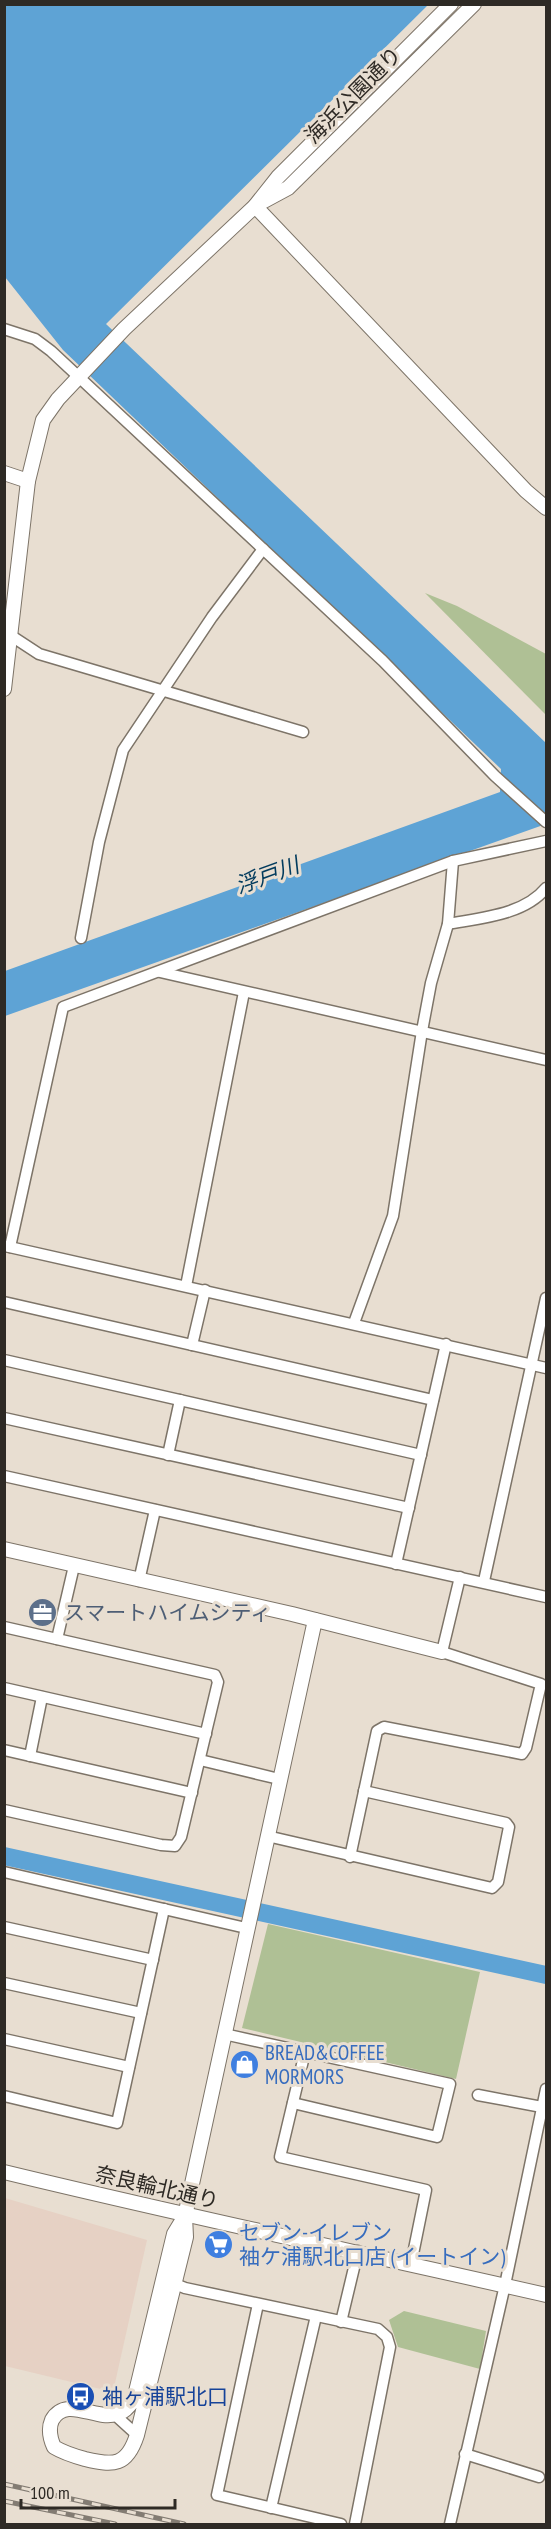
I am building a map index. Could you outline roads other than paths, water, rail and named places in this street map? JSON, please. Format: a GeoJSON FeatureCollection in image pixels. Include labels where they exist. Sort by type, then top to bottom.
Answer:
{"type":"FeatureCollection","features":[{"type":"Feature","properties":{"kind":"street","name":"海浜公園通り"},"geometry":{"type":"LineString","coordinates":[[4,688],[28,481],[43,420],[124,329],[255,206],[278,177],[451,4]]}},
{"type":"Feature","properties":{"kind":"street","name":"海浜公園通り"},"geometry":{"type":"LineString","coordinates":[[255,206],[288,188],[474,4]]}},
{"type":"Feature","properties":{"kind":"street"},"geometry":{"type":"LineString","coordinates":[[255,206],[526,491],[546,508]]}},
{"type":"Feature","properties":{"kind":"street"},"geometry":{"type":"LineString","coordinates":[[4,329],[35,339],[51,351],[383,661],[500,781],[546,822]]}},
{"type":"Feature","properties":{"kind":"street"},"geometry":{"type":"LineString","coordinates":[[4,473],[28,481]]}},
{"type":"Feature","properties":{"kind":"street"},"geometry":{"type":"LineString","coordinates":[[81,938],[99,842],[123,750],[165,691],[212,617],[263,549]]}},
{"type":"Feature","properties":{"kind":"street"},"geometry":{"type":"LineString","coordinates":[[10,635],[39,654],[303,732]]}},
{"type":"Feature","properties":{"kind":"street"},"geometry":{"type":"LineString","coordinates":[[546,842],[453,861],[160,972],[113,986],[63,1007],[7,1246],[546,1368]]}},
{"type":"Feature","properties":{"kind":"street"},"geometry":{"type":"LineString","coordinates":[[354,1323],[393,1216],[431,983],[448,924],[453,861]]}},
{"type":"Feature","properties":{"kind":"street"},"geometry":{"type":"LineString","coordinates":[[448,924],[492,916],[529,902],[546,888]]}},
{"type":"Feature","properties":{"kind":"street"},"geometry":{"type":"LineString","coordinates":[[160,972],[546,1060]]}},
{"type":"Feature","properties":{"kind":"street"},"geometry":{"type":"LineString","coordinates":[[186,1286],[244,992]]}},
{"type":"Feature","properties":{"kind":"street"},"geometry":{"type":"LineString","coordinates":[[192,1345],[205,1290]]}},
{"type":"Feature","properties":{"kind":"street"},"geometry":{"type":"LineString","coordinates":[[484,1581],[546,1298]]}},
{"type":"Feature","properties":{"kind":"street"},"geometry":{"type":"LineString","coordinates":[[5,1305],[434,1400]]}},
{"type":"Feature","properties":{"kind":"street"},"geometry":{"type":"LineString","coordinates":[[396,1564],[446,1344]]}},
{"type":"Feature","properties":{"kind":"street"},"geometry":{"type":"LineString","coordinates":[[4,1360],[421,1455]]}},
{"type":"Feature","properties":{"kind":"street"},"geometry":{"type":"LineString","coordinates":[[168,1455],[180,1400]]}},
{"type":"Feature","properties":{"kind":"street"},"geometry":{"type":"LineString","coordinates":[[4,1418],[409,1508]]}},
{"type":"Feature","properties":{"kind":"street"},"geometry":{"type":"LineString","coordinates":[[4,1476],[396,1564],[484,1581],[546,1597]]}},
{"type":"Feature","properties":{"kind":"street"},"geometry":{"type":"LineString","coordinates":[[140,1581],[155,1509]]}},
{"type":"Feature","properties":{"kind":"street"},"geometry":{"type":"LineString","coordinates":[[4,1549],[315,1620],[442,1652],[544,1684],[526,1748],[522,1754],[384,1728],[377,1731],[350,1857]]}},
{"type":"Feature","properties":{"kind":"street"},"geometry":{"type":"LineString","coordinates":[[57,1639],[74,1566]]}},
{"type":"Feature","properties":{"kind":"street"},"geometry":{"type":"LineString","coordinates":[[442,1652],[460,1577]]}},
{"type":"Feature","properties":{"kind":"street"},"geometry":{"type":"LineString","coordinates":[[185,2216],[174,2234],[134,2400],[126,2410],[116,2415],[68,2408],[61,2411],[53,2418],[50,2427],[54,2447],[69,2454],[105,2464],[114,2463],[129,2455],[137,2435],[186,2237],[185,2216],[315,1620]]}},
{"type":"Feature","properties":{"kind":"street"},"geometry":{"type":"LineString","coordinates":[[4,1628],[215,1675],[218,1682],[181,1837],[175,1846],[161,1845],[4,1810]]}},
{"type":"Feature","properties":{"kind":"street"},"geometry":{"type":"LineString","coordinates":[[4,1688],[206,1734]]}},
{"type":"Feature","properties":{"kind":"street"},"geometry":{"type":"LineString","coordinates":[[30,1756],[42,1697]]}},
{"type":"Feature","properties":{"kind":"street"},"geometry":{"type":"LineString","coordinates":[[4,1750],[192,1793]]}},
{"type":"Feature","properties":{"kind":"street"},"geometry":{"type":"LineString","coordinates":[[200,1760],[279,1779]]}},
{"type":"Feature","properties":{"kind":"street"},"geometry":{"type":"LineString","coordinates":[[267,1836],[492,1888],[498,1882],[509,1827],[506,1822],[364,1791]]}},
{"type":"Feature","properties":{"kind":"street"},"geometry":{"type":"LineString","coordinates":[[4,1872],[246,1928]]}},
{"type":"Feature","properties":{"kind":"street"},"geometry":{"type":"LineString","coordinates":[[4,2096],[117,2123],[164,1909]]}},
{"type":"Feature","properties":{"kind":"street"},"geometry":{"type":"LineString","coordinates":[[4,1927],[153,1960]]}},
{"type":"Feature","properties":{"kind":"street"},"geometry":{"type":"LineString","coordinates":[[4,1983],[141,2013]]}},
{"type":"Feature","properties":{"kind":"street"},"geometry":{"type":"LineString","coordinates":[[224,2034],[450,2084],[438,2138],[293,2103]]}},
{"type":"Feature","properties":{"kind":"street"},"geometry":{"type":"LineString","coordinates":[[4,2039],[129,2067]]}},
{"type":"Feature","properties":{"kind":"street"},"geometry":{"type":"LineString","coordinates":[[305,2052],[280,2157],[426,2190],[411,2264]]}},
{"type":"Feature","properties":{"kind":"street"},"geometry":{"type":"LineString","coordinates":[[450,2524],[505,2286],[546,2089]]}},
{"type":"Feature","properties":{"kind":"street"},"geometry":{"type":"LineString","coordinates":[[478,2095],[542,2107]]}},
{"type":"Feature","properties":{"kind":"street","name":"奈良輪北通り"},"geometry":{"type":"LineString","coordinates":[[4,2172],[185,2216],[358,2251],[546,2295]]}},
{"type":"Feature","properties":{"kind":"street"},"geometry":{"type":"LineString","coordinates":[[341,2322],[358,2251]]}},
{"type":"Feature","properties":{"kind":"street"},"geometry":{"type":"LineString","coordinates":[[175,2284],[378,2329],[387,2337],[390,2347],[355,2524]]}},
{"type":"Feature","properties":{"kind":"street"},"geometry":{"type":"LineString","coordinates":[[258,2304],[217,2495],[341,2524]]}},
{"type":"Feature","properties":{"kind":"street"},"geometry":{"type":"LineString","coordinates":[[271,2508],[316,2316]]}},
{"type":"Feature","properties":{"kind":"street"},"geometry":{"type":"LineString","coordinates":[[116,2415],[137,2435]]}},
{"type":"Feature","properties":{"kind":"street"},"geometry":{"type":"LineString","coordinates":[[465,2454],[539,2477]]}},
{"type":"Feature","properties":{"kind":"water"},"geometry":{"type":"Polygon","coordinates":[[[5,5],[428,5],[106,324],[546,743],[546,824],[5,1016],[5,971],[500,792],[501,769],[63,350],[5,277],[5,5]]]}},
{"type":"Feature","properties":{"kind":"waterway"},"geometry":{"type":"LineString","coordinates":[[4,1856],[546,1975]]}},
{"type":"Feature","properties":{"kind":"railway"},"geometry":{"type":"LineString","coordinates":[[4,2484],[184,2524]]}},
{"type":"Feature","properties":{"kind":"railway"},"geometry":{"type":"LineString","coordinates":[[4,2501],[115,2524]]}},
{"type":"Feature","properties":{"kind":"place","name":"スマートハイムシティ"},"geometry":{"type":"Point","coordinates":[43,1612]}},
{"type":"Feature","properties":{"kind":"place","name":"BREAD&COFFEE MORMORS"},"geometry":{"type":"Point","coordinates":[244,2064]}},
{"type":"Feature","properties":{"kind":"place","name":"セブン-イレブン 袖ケ浦駅北口店 (イートイン)"},"geometry":{"type":"Point","coordinates":[218,2244]}},
{"type":"Feature","properties":{"kind":"place","name":"袖ヶ浦駅北口"},"geometry":{"type":"Point","coordinates":[81,2396]}},
{"type":"Feature","properties":{"kind":"water label","name":"浮戸川"},"geometry":{"type":"Point","coordinates":[267,875]}}]}
